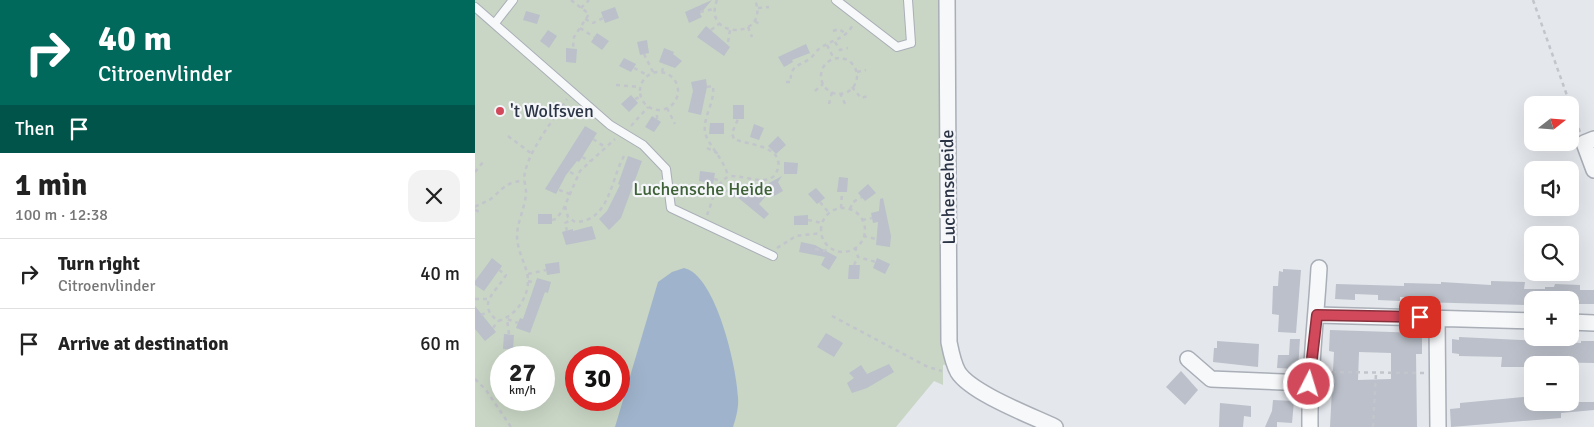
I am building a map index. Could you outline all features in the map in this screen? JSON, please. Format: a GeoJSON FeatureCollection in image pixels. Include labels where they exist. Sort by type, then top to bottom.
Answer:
{"type":"FeatureCollection","features":[{"type":"Feature","properties":{"kind":"street","name":"Luchenseheide"},"geometry":{"type":"LineString","coordinates":[[947,0],[949,342],[959,372],[976,389],[1055,427]]}},
{"type":"Feature","properties":{"kind":"street"},"geometry":{"type":"LineString","coordinates":[[1589,141],[1594,170]]}},
{"type":"Feature","properties":{"kind":"street"},"geometry":{"type":"LineString","coordinates":[[1310,427],[1310,377],[1317,315],[1319,268]]}},
{"type":"Feature","properties":{"kind":"street"},"geometry":{"type":"LineString","coordinates":[[1317,315],[1524,321]]}},
{"type":"Feature","properties":{"kind":"street"},"geometry":{"type":"LineString","coordinates":[[1437,318],[1438,427]]}},
{"type":"Feature","properties":{"kind":"street"},"geometry":{"type":"LineString","coordinates":[[1579,322],[1594,323]]}},
{"type":"Feature","properties":{"kind":"street"},"geometry":{"type":"LineString","coordinates":[[1187,359],[1211,380],[1310,377]]}},
{"type":"Feature","properties":{"kind":"lane"},"geometry":{"type":"LineString","coordinates":[[495,23],[513,0]]}},
{"type":"Feature","properties":{"kind":"lane"},"geometry":{"type":"LineString","coordinates":[[836,0],[897,47],[911,43],[908,0]]}},
{"type":"Feature","properties":{"kind":"lane"},"geometry":{"type":"LineString","coordinates":[[475,7],[622,133],[643,145],[666,168],[671,208],[773,256]]}},
{"type":"Feature","properties":{"kind":"path"},"geometry":{"type":"LineString","coordinates":[[572,0],[589,14],[574,37],[573,48]]}},
{"type":"Feature","properties":{"kind":"path"},"geometry":{"type":"LineString","coordinates":[[581,8],[589,0]]}},
{"type":"Feature","properties":{"kind":"path"},"geometry":{"type":"LineString","coordinates":[[715,1],[715,9],[720,23],[730,30],[737,31],[748,27],[755,21],[758,8],[755,0]]}},
{"type":"Feature","properties":{"kind":"path"},"geometry":{"type":"LineString","coordinates":[[1533,0],[1589,141]]}},
{"type":"Feature","properties":{"kind":"path"},"geometry":{"type":"LineString","coordinates":[[758,8],[769,7]]}},
{"type":"Feature","properties":{"kind":"path"},"geometry":{"type":"LineString","coordinates":[[699,12],[715,9]]}},
{"type":"Feature","properties":{"kind":"path"},"geometry":{"type":"LineString","coordinates":[[792,70],[846,34],[858,17]]}},
{"type":"Feature","properties":{"kind":"path"},"geometry":{"type":"LineString","coordinates":[[585,19],[593,23],[603,18]]}},
{"type":"Feature","properties":{"kind":"path"},"geometry":{"type":"LineString","coordinates":[[755,21],[759,24]]}},
{"type":"Feature","properties":{"kind":"path"},"geometry":{"type":"LineString","coordinates":[[711,30],[720,23]]}},
{"type":"Feature","properties":{"kind":"path"},"geometry":{"type":"LineString","coordinates":[[748,27],[752,37]]}},
{"type":"Feature","properties":{"kind":"path"},"geometry":{"type":"LineString","coordinates":[[580,28],[594,37]]}},
{"type":"Feature","properties":{"kind":"path"},"geometry":{"type":"LineString","coordinates":[[833,31],[839,29],[846,34]]}},
{"type":"Feature","properties":{"kind":"path"},"geometry":{"type":"LineString","coordinates":[[728,42],[730,30]]}},
{"type":"Feature","properties":{"kind":"path"},"geometry":{"type":"LineString","coordinates":[[835,42],[840,50],[848,48]]}},
{"type":"Feature","properties":{"kind":"path"},"geometry":{"type":"LineString","coordinates":[[827,45],[834,59]]}},
{"type":"Feature","properties":{"kind":"path"},"geometry":{"type":"LineString","coordinates":[[644,54],[653,72]]}},
{"type":"Feature","properties":{"kind":"path"},"geometry":{"type":"LineString","coordinates":[[804,55],[807,60]]}},
{"type":"Feature","properties":{"kind":"path"},"geometry":{"type":"LineString","coordinates":[[834,59],[846,59],[851,62],[857,72],[855,83],[852,87],[840,93],[832,92],[824,84],[822,72],[829,62],[834,59]]}},
{"type":"Feature","properties":{"kind":"path"},"geometry":{"type":"LineString","coordinates":[[662,72],[664,64]]}},
{"type":"Feature","properties":{"kind":"path"},"geometry":{"type":"LineString","coordinates":[[786,82],[791,82],[792,70],[789,64]]}},
{"type":"Feature","properties":{"kind":"path"},"geometry":{"type":"LineString","coordinates":[[634,68],[647,75]]}},
{"type":"Feature","properties":{"kind":"path"},"geometry":{"type":"LineString","coordinates":[[857,72],[866,70]]}},
{"type":"Feature","properties":{"kind":"path"},"geometry":{"type":"LineString","coordinates":[[653,72],[662,72],[675,80],[678,93],[676,99],[667,108],[657,110],[648,107],[640,97],[640,87],[647,75],[653,72]]}},
{"type":"Feature","properties":{"kind":"path"},"geometry":{"type":"LineString","coordinates":[[675,80],[679,75]]}},
{"type":"Feature","properties":{"kind":"path"},"geometry":{"type":"LineString","coordinates":[[815,91],[824,84]]}},
{"type":"Feature","properties":{"kind":"path"},"geometry":{"type":"LineString","coordinates":[[616,85],[640,87]]}},
{"type":"Feature","properties":{"kind":"path"},"geometry":{"type":"LineString","coordinates":[[707,87],[713,86],[714,92],[705,128],[706,137],[719,154],[728,176]]}},
{"type":"Feature","properties":{"kind":"path"},"geometry":{"type":"LineString","coordinates":[[852,87],[861,98],[867,96]]}},
{"type":"Feature","properties":{"kind":"path"},"geometry":{"type":"LineString","coordinates":[[509,334],[507,319],[522,302],[527,281],[527,274],[517,238],[525,202],[525,170],[532,154],[573,92]]}},
{"type":"Feature","properties":{"kind":"path"},"geometry":{"type":"LineString","coordinates":[[829,104],[832,92]]}},
{"type":"Feature","properties":{"kind":"path"},"geometry":{"type":"LineString","coordinates":[[840,93],[846,106]]}},
{"type":"Feature","properties":{"kind":"path"},"geometry":{"type":"LineString","coordinates":[[635,99],[640,97]]}},
{"type":"Feature","properties":{"kind":"path"},"geometry":{"type":"LineString","coordinates":[[552,220],[556,219],[565,206],[577,176],[590,161],[648,107]]}},
{"type":"Feature","properties":{"kind":"path"},"geometry":{"type":"LineString","coordinates":[[667,108],[675,124]]}},
{"type":"Feature","properties":{"kind":"path"},"geometry":{"type":"LineString","coordinates":[[657,110],[657,119]]}},
{"type":"Feature","properties":{"kind":"path"},"geometry":{"type":"LineString","coordinates":[[703,110],[708,113]]}},
{"type":"Feature","properties":{"kind":"path"},"geometry":{"type":"LineString","coordinates":[[704,224],[721,181],[728,176],[736,175],[753,181],[771,177],[776,173],[778,167],[777,160],[771,151],[753,143],[734,139],[732,133],[738,119]]}},
{"type":"Feature","properties":{"kind":"path"},"geometry":{"type":"LineString","coordinates":[[705,128],[710,128]]}},
{"type":"Feature","properties":{"kind":"path"},"geometry":{"type":"LineString","coordinates":[[508,136],[532,154]]}},
{"type":"Feature","properties":{"kind":"path"},"geometry":{"type":"LineString","coordinates":[[593,139],[605,147]]}},
{"type":"Feature","properties":{"kind":"path"},"geometry":{"type":"LineString","coordinates":[[753,143],[754,139]]}},
{"type":"Feature","properties":{"kind":"path"},"geometry":{"type":"LineString","coordinates":[[707,148],[719,154]]}},
{"type":"Feature","properties":{"kind":"path"},"geometry":{"type":"LineString","coordinates":[[582,157],[590,161]]}},
{"type":"Feature","properties":{"kind":"path"},"geometry":{"type":"LineString","coordinates":[[567,230],[565,223],[571,220],[575,222],[584,221],[600,212],[624,158]]}},
{"type":"Feature","properties":{"kind":"path"},"geometry":{"type":"LineString","coordinates":[[475,172],[483,162]]}},
{"type":"Feature","properties":{"kind":"path"},"geometry":{"type":"LineString","coordinates":[[778,167],[784,168]]}},
{"type":"Feature","properties":{"kind":"path"},"geometry":{"type":"LineString","coordinates":[[570,172],[577,176]]}},
{"type":"Feature","properties":{"kind":"path"},"geometry":{"type":"LineString","coordinates":[[771,177],[773,181]]}},
{"type":"Feature","properties":{"kind":"path"},"geometry":{"type":"LineString","coordinates":[[614,178],[619,180]]}},
{"type":"Feature","properties":{"kind":"path"},"geometry":{"type":"LineString","coordinates":[[714,179],[721,181]]}},
{"type":"Feature","properties":{"kind":"path"},"geometry":{"type":"LineString","coordinates":[[475,206],[487,201],[501,188],[510,183],[524,181]]}},
{"type":"Feature","properties":{"kind":"path"},"geometry":{"type":"LineString","coordinates":[[747,195],[753,181]]}},
{"type":"Feature","properties":{"kind":"path"},"geometry":{"type":"LineString","coordinates":[[559,190],[570,194]]}},
{"type":"Feature","properties":{"kind":"path"},"geometry":{"type":"LineString","coordinates":[[740,191],[751,198]]}},
{"type":"Feature","properties":{"kind":"path"},"geometry":{"type":"LineString","coordinates":[[841,208],[842,192]]}},
{"type":"Feature","properties":{"kind":"path"},"geometry":{"type":"LineString","coordinates":[[608,196],[613,198]]}},
{"type":"Feature","properties":{"kind":"path"},"geometry":{"type":"LineString","coordinates":[[850,209],[853,202],[862,197]]}},
{"type":"Feature","properties":{"kind":"path"},"geometry":{"type":"LineString","coordinates":[[820,202],[829,213]]}},
{"type":"Feature","properties":{"kind":"path"},"geometry":{"type":"LineString","coordinates":[[565,206],[571,220]]}},
{"type":"Feature","properties":{"kind":"path"},"geometry":{"type":"LineString","coordinates":[[841,208],[850,209],[862,220],[864,225],[863,236],[855,247],[844,252],[835,250],[825,242],[821,233],[822,223],[829,213],[841,208]]}},
{"type":"Feature","properties":{"kind":"path"},"geometry":{"type":"LineString","coordinates":[[475,210],[480,212]]}},
{"type":"Feature","properties":{"kind":"path"},"geometry":{"type":"LineString","coordinates":[[600,212],[603,216]]}},
{"type":"Feature","properties":{"kind":"path"},"geometry":{"type":"LineString","coordinates":[[862,220],[872,218]]}},
{"type":"Feature","properties":{"kind":"path"},"geometry":{"type":"LineString","coordinates":[[808,220],[822,223]]}},
{"type":"Feature","properties":{"kind":"path"},"geometry":{"type":"LineString","coordinates":[[584,221],[586,227]]}},
{"type":"Feature","properties":{"kind":"path"},"geometry":{"type":"LineString","coordinates":[[773,256],[774,251],[785,241],[796,236],[821,233]]}},
{"type":"Feature","properties":{"kind":"path"},"geometry":{"type":"LineString","coordinates":[[863,236],[876,240]]}},
{"type":"Feature","properties":{"kind":"path"},"geometry":{"type":"LineString","coordinates":[[815,249],[824,251],[830,247]]}},
{"type":"Feature","properties":{"kind":"path"},"geometry":{"type":"LineString","coordinates":[[854,265],[858,257],[855,247]]}},
{"type":"Feature","properties":{"kind":"path"},"geometry":{"type":"LineString","coordinates":[[833,254],[835,250]]}},
{"type":"Feature","properties":{"kind":"path"},"geometry":{"type":"LineString","coordinates":[[858,257],[875,262]]}},
{"type":"Feature","properties":{"kind":"path"},"geometry":{"type":"LineString","coordinates":[[498,321],[488,312],[487,299],[506,275],[499,270]]}},
{"type":"Feature","properties":{"kind":"path"},"geometry":{"type":"LineString","coordinates":[[527,274],[546,270]]}},
{"type":"Feature","properties":{"kind":"path"},"geometry":{"type":"LineString","coordinates":[[527,281],[536,283]]}},
{"type":"Feature","properties":{"kind":"path"},"geometry":{"type":"LineString","coordinates":[[487,287],[492,291]]}},
{"type":"Feature","properties":{"kind":"path"},"geometry":{"type":"LineString","coordinates":[[475,299],[487,299]]}},
{"type":"Feature","properties":{"kind":"path"},"geometry":{"type":"LineString","coordinates":[[522,302],[527,303]]}},
{"type":"Feature","properties":{"kind":"path"},"geometry":{"type":"LineString","coordinates":[[481,315],[488,312]]}},
{"type":"Feature","properties":{"kind":"path"},"geometry":{"type":"LineString","coordinates":[[832,316],[928,367],[947,372],[959,372]]}},
{"type":"Feature","properties":{"kind":"path"},"geometry":{"type":"LineString","coordinates":[[493,328],[498,321],[507,319],[518,323]]}},
{"type":"Feature","properties":{"kind":"path"},"geometry":{"type":"LineString","coordinates":[[1310,377],[1438,372]]}},
{"type":"Feature","properties":{"kind":"path"},"geometry":{"type":"LineString","coordinates":[[1373,427],[1376,374]]}},
{"type":"Feature","properties":{"kind":"path"},"geometry":{"type":"LineString","coordinates":[[475,380],[486,390],[511,427]]}},
{"type":"Feature","properties":{"kind":"green space","name":"Luchensche Heide"},"geometry":{"type":"Polygon","coordinates":[[[475,0],[941,0],[948,364],[943,365],[943,385],[934,381],[896,427],[475,427],[475,0]]]}},
{"type":"Feature","properties":{"kind":"water"},"geometry":{"type":"Polygon","coordinates":[[[684,268],[695,274],[706,287],[723,324],[737,383],[738,405],[733,427],[615,427],[620,411],[630,411],[630,376],[658,282],[672,272],[684,268]]]}},
{"type":"Feature","properties":{"kind":"building"},"geometry":{"type":"Polygon","coordinates":[[[712,0],[700,14],[702,17],[689,23],[685,12],[712,0]]]}},
{"type":"Feature","properties":{"kind":"building"},"geometry":{"type":"Polygon","coordinates":[[[615,7],[619,18],[605,23],[601,12],[615,7]]]}},
{"type":"Feature","properties":{"kind":"building"},"geometry":{"type":"Polygon","coordinates":[[[526,11],[540,15],[537,24],[523,20],[526,11]]]}},
{"type":"Feature","properties":{"kind":"building"},"geometry":{"type":"Polygon","coordinates":[[[706,26],[730,47],[724,56],[697,37],[706,26]]]}},
{"type":"Feature","properties":{"kind":"building"},"geometry":{"type":"Polygon","coordinates":[[[548,30],[557,36],[549,48],[540,41],[548,30]]]}},
{"type":"Feature","properties":{"kind":"building"},"geometry":{"type":"Polygon","coordinates":[[[597,33],[609,41],[602,50],[591,42],[597,33]]]}},
{"type":"Feature","properties":{"kind":"building"},"geometry":{"type":"Polygon","coordinates":[[[647,40],[649,53],[640,55],[637,42],[647,40]]]}},
{"type":"Feature","properties":{"kind":"building"},"geometry":{"type":"Polygon","coordinates":[[[806,44],[810,53],[792,60],[793,62],[784,67],[778,57],[806,44]]]}},
{"type":"Feature","properties":{"kind":"building"},"geometry":{"type":"Polygon","coordinates":[[[566,48],[577,49],[576,63],[566,62],[566,48]]]}},
{"type":"Feature","properties":{"kind":"building"},"geometry":{"type":"Polygon","coordinates":[[[664,48],[674,52],[673,54],[682,61],[675,68],[659,62],[664,48]]]}},
{"type":"Feature","properties":{"kind":"building"},"geometry":{"type":"Polygon","coordinates":[[[624,58],[636,64],[631,72],[619,66],[624,58]]]}},
{"type":"Feature","properties":{"kind":"building"},"geometry":{"type":"Polygon","coordinates":[[[706,79],[707,87],[701,115],[688,112],[693,91],[691,82],[706,79]]]}},
{"type":"Feature","properties":{"kind":"building"},"geometry":{"type":"Polygon","coordinates":[[[631,95],[638,103],[629,112],[621,104],[631,95]]]}},
{"type":"Feature","properties":{"kind":"building"},"geometry":{"type":"Polygon","coordinates":[[[733,105],[744,105],[744,119],[733,119],[733,105]]]}},
{"type":"Feature","properties":{"kind":"building"},"geometry":{"type":"Polygon","coordinates":[[[652,116],[661,122],[654,132],[645,127],[652,116]]]}},
{"type":"Feature","properties":{"kind":"building"},"geometry":{"type":"Polygon","coordinates":[[[710,123],[724,123],[724,134],[709,134],[710,123]]]}},
{"type":"Feature","properties":{"kind":"building"},"geometry":{"type":"Polygon","coordinates":[[[754,124],[764,128],[759,140],[750,137],[754,124]]]}},
{"type":"Feature","properties":{"kind":"building"},"geometry":{"type":"Polygon","coordinates":[[[585,126],[597,133],[579,162],[577,161],[566,175],[556,194],[545,189],[585,126]]]}},
{"type":"Feature","properties":{"kind":"building"},"geometry":{"type":"Polygon","coordinates":[[[778,136],[786,145],[776,154],[768,146],[778,136]]]}},
{"type":"Feature","properties":{"kind":"building"},"geometry":{"type":"Polygon","coordinates":[[[628,156],[642,161],[621,218],[609,230],[599,219],[607,211],[620,185],[618,184],[628,156]]]}},
{"type":"Feature","properties":{"kind":"building"},"geometry":{"type":"Polygon","coordinates":[[[784,162],[798,163],[797,174],[784,174],[784,162]]]}},
{"type":"Feature","properties":{"kind":"building"},"geometry":{"type":"Polygon","coordinates":[[[700,171],[715,173],[713,184],[699,181],[700,171]]]}},
{"type":"Feature","properties":{"kind":"building"},"geometry":{"type":"Polygon","coordinates":[[[782,176],[778,182],[783,191],[774,196],[771,190],[759,204],[769,214],[764,219],[736,196],[733,198],[726,191],[736,181],[752,197],[758,189],[782,176]]]}},
{"type":"Feature","properties":{"kind":"building"},"geometry":{"type":"Polygon","coordinates":[[[839,177],[848,178],[847,192],[837,192],[839,177]]]}},
{"type":"Feature","properties":{"kind":"building"},"geometry":{"type":"Polygon","coordinates":[[[868,184],[876,193],[865,201],[858,193],[868,184]]]}},
{"type":"Feature","properties":{"kind":"building"},"geometry":{"type":"Polygon","coordinates":[[[816,188],[825,198],[817,204],[808,194],[816,188]]]}},
{"type":"Feature","properties":{"kind":"building"},"geometry":{"type":"Polygon","coordinates":[[[883,198],[891,236],[890,247],[876,245],[878,222],[873,223],[871,213],[879,211],[880,199],[883,198]]]}},
{"type":"Feature","properties":{"kind":"building"},"geometry":{"type":"Polygon","coordinates":[[[538,214],[552,214],[552,224],[538,224],[538,214]]]}},
{"type":"Feature","properties":{"kind":"building"},"geometry":{"type":"Polygon","coordinates":[[[808,215],[808,225],[794,225],[794,216],[808,215]]]}},
{"type":"Feature","properties":{"kind":"building"},"geometry":{"type":"Polygon","coordinates":[[[592,226],[596,239],[566,245],[562,232],[592,226]]]}},
{"type":"Feature","properties":{"kind":"building"},"geometry":{"type":"Polygon","coordinates":[[[801,242],[815,245],[837,257],[829,270],[821,265],[825,257],[799,252],[801,242]]]}},
{"type":"Feature","properties":{"kind":"building"},"geometry":{"type":"Polygon","coordinates":[[[492,258],[502,266],[484,291],[475,285],[475,281],[492,258]]]}},
{"type":"Feature","properties":{"kind":"building"},"geometry":{"type":"Polygon","coordinates":[[[877,258],[890,264],[885,274],[873,268],[877,258]]]}},
{"type":"Feature","properties":{"kind":"building"},"geometry":{"type":"Polygon","coordinates":[[[559,262],[560,273],[547,275],[545,264],[559,262]]]}},
{"type":"Feature","properties":{"kind":"building"},"geometry":{"type":"Polygon","coordinates":[[[849,265],[860,265],[859,279],[848,279],[849,265]]]}},
{"type":"Feature","properties":{"kind":"building"},"geometry":{"type":"Polygon","coordinates":[[[1283,269],[1301,270],[1296,333],[1278,332],[1279,315],[1272,314],[1273,286],[1278,286],[1279,271],[1283,272],[1283,269]]]}},
{"type":"Feature","properties":{"kind":"building"},"geometry":{"type":"Polygon","coordinates":[[[537,278],[551,282],[548,293],[545,292],[530,333],[516,328],[520,318],[523,319],[537,278]]]}},
{"type":"Feature","properties":{"kind":"building"},"geometry":{"type":"Polygon","coordinates":[[[1491,281],[1525,282],[1524,289],[1545,289],[1545,287],[1554,287],[1555,284],[1580,285],[1580,290],[1594,290],[1594,304],[1579,304],[1579,291],[1524,291],[1524,305],[1419,302],[1419,298],[1400,297],[1400,301],[1378,300],[1378,295],[1355,294],[1355,300],[1335,299],[1336,284],[1404,286],[1404,283],[1441,284],[1441,282],[1491,285],[1491,281]]]}},
{"type":"Feature","properties":{"kind":"building"},"geometry":{"type":"Polygon","coordinates":[[[475,306],[496,332],[485,341],[475,329],[475,306]]]}},
{"type":"Feature","properties":{"kind":"building"},"geometry":{"type":"Polygon","coordinates":[[[1330,330],[1422,333],[1422,354],[1416,354],[1417,427],[1330,427],[1334,352],[1329,351],[1330,330]],[[1359,352],[1358,380],[1391,379],[1391,353],[1359,352]]]}},
{"type":"Feature","properties":{"kind":"building"},"geometry":{"type":"Polygon","coordinates":[[[826,333],[843,343],[834,357],[817,347],[826,333]]]}},
{"type":"Feature","properties":{"kind":"building"},"geometry":{"type":"Polygon","coordinates":[[[504,334],[514,335],[513,346],[503,346],[504,334]]]}},
{"type":"Feature","properties":{"kind":"building"},"geometry":{"type":"Polygon","coordinates":[[[1459,337],[1524,340],[1524,346],[1579,346],[1581,341],[1594,341],[1594,363],[1579,363],[1579,356],[1524,356],[1524,367],[1501,367],[1502,357],[1459,356],[1459,354],[1452,353],[1452,339],[1459,340],[1459,337]]]}},
{"type":"Feature","properties":{"kind":"building"},"geometry":{"type":"Polygon","coordinates":[[[1290,339],[1300,339],[1298,369],[1277,368],[1278,355],[1289,355],[1290,339]]]}},
{"type":"Feature","properties":{"kind":"building"},"geometry":{"type":"Polygon","coordinates":[[[1217,341],[1259,344],[1258,367],[1213,362],[1214,348],[1217,348],[1217,341]]]}},
{"type":"Feature","properties":{"kind":"building"},"geometry":{"type":"Polygon","coordinates":[[[889,364],[894,372],[867,388],[852,393],[847,383],[854,378],[849,373],[861,365],[867,374],[889,364]]]}},
{"type":"Feature","properties":{"kind":"building"},"geometry":{"type":"Polygon","coordinates":[[[1181,371],[1198,390],[1185,405],[1166,387],[1181,371]]]}},
{"type":"Feature","properties":{"kind":"building"},"geometry":{"type":"Polygon","coordinates":[[[1524,397],[1524,411],[1579,411],[1579,402],[1594,402],[1594,410],[1561,413],[1561,418],[1451,427],[1450,409],[1460,408],[1460,403],[1524,397]]]}},
{"type":"Feature","properties":{"kind":"building"},"geometry":{"type":"Polygon","coordinates":[[[1273,400],[1294,401],[1292,423],[1277,422],[1277,427],[1265,427],[1272,411],[1273,400]]]}},
{"type":"Feature","properties":{"kind":"building"},"geometry":{"type":"Polygon","coordinates":[[[1220,403],[1251,406],[1251,417],[1244,416],[1243,427],[1219,427],[1220,403]]]}},
{"type":"Feature","properties":{"kind":"place","name":"'t Wolfsven"},"geometry":{"type":"Point","coordinates":[500,111]}},
{"type":"Feature","properties":{"kind":"route"},"geometry":{"type":"LineString","coordinates":[[1309,384],[1317,315],[1420,317]]}}]}
